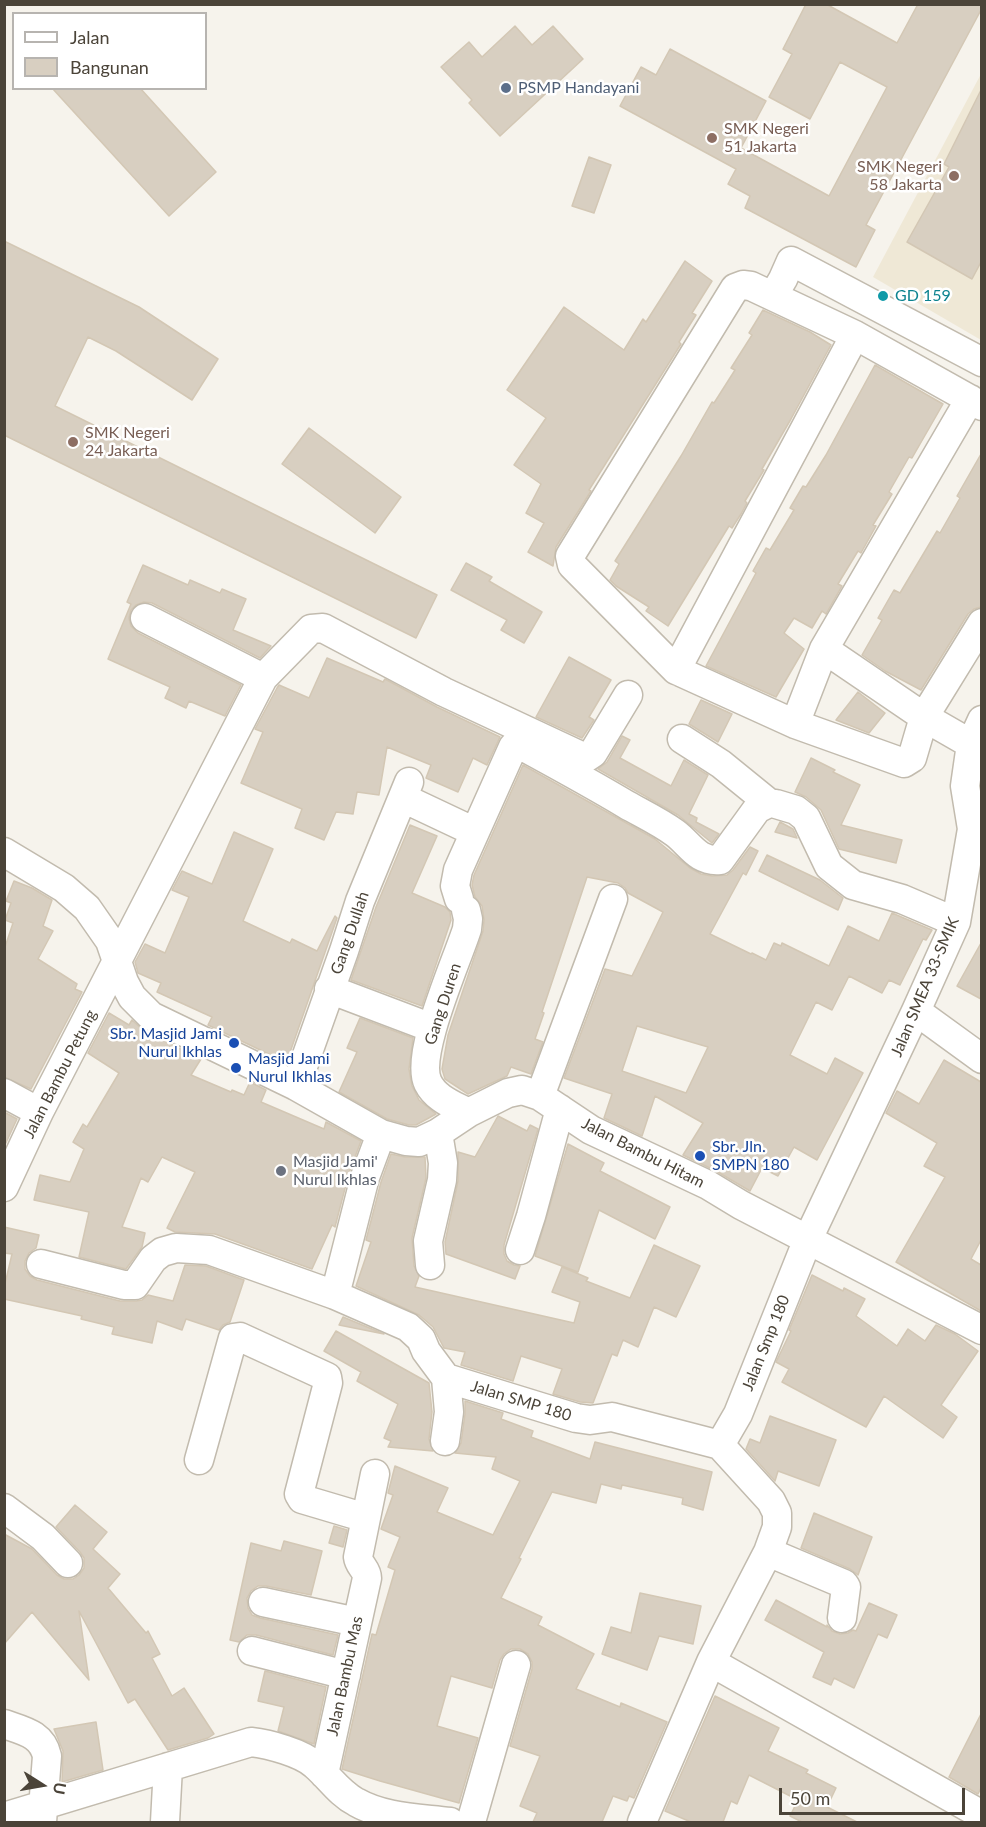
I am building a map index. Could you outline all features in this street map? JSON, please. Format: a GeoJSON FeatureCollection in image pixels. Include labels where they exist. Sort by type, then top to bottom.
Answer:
{"type":"FeatureCollection","features":[{"type":"Feature","properties":{"kind":"street"},"geometry":{"type":"LineString","coordinates":[[773,296],[791,261],[981,362]]}},
{"type":"Feature","properties":{"kind":"street"},"geometry":{"type":"LineString","coordinates":[[795,724],[824,649],[976,402],[855,335],[773,296],[751,286],[743,285],[735,288],[570,556],[572,565],[676,670],[795,724],[904,763],[912,758],[924,717],[981,623]]}},
{"type":"Feature","properties":{"kind":"street"},"geometry":{"type":"LineString","coordinates":[[676,670],[855,335]]}},
{"type":"Feature","properties":{"kind":"street"},"geometry":{"type":"LineString","coordinates":[[145,618],[263,678]]}},
{"type":"Feature","properties":{"kind":"street","name":"Jalan Bambu Petung"},"geometry":{"type":"LineString","coordinates":[[4,1187],[39,1112],[263,678],[311,629],[323,628],[444,692],[581,756],[583,766]]}},
{"type":"Feature","properties":{"kind":"street"},"geometry":{"type":"LineString","coordinates":[[824,649],[924,717],[976,732]]}},
{"type":"Feature","properties":{"kind":"street"},"geometry":{"type":"LineString","coordinates":[[628,695],[583,766],[673,831],[691,850],[706,858],[720,860],[757,809],[769,803]]}},
{"type":"Feature","properties":{"kind":"street","name":"Jalan SMEA 33-SMIK"},"geometry":{"type":"LineString","coordinates":[[808,1239],[956,922],[976,832],[965,786],[976,732]]}},
{"type":"Feature","properties":{"kind":"street"},"geometry":{"type":"LineString","coordinates":[[682,739],[721,764],[769,803],[796,810],[806,818],[829,866],[853,885],[902,898],[956,922]]}},
{"type":"Feature","properties":{"kind":"street","name":"Gang Duren"},"geometry":{"type":"LineString","coordinates":[[468,1113],[440,1097],[429,1084],[425,1065],[432,1028],[467,929],[468,919],[456,891],[456,879],[516,744],[583,766]]}},
{"type":"Feature","properties":{"kind":"street","name":"Gang Dullah"},"geometry":{"type":"LineString","coordinates":[[296,1086],[360,901],[406,790],[476,832]]}},
{"type":"Feature","properties":{"kind":"street","name":"Jalan Bambu Hitam"},"geometry":{"type":"LineString","coordinates":[[4,852],[64,888],[87,908],[110,941],[124,982],[132,997],[151,1016],[296,1086],[381,1134],[419,1142],[438,1133],[468,1113],[508,1093],[522,1090],[550,1102],[591,1130],[708,1185],[741,1205],[981,1330]]}},
{"type":"Feature","properties":{"kind":"street"},"geometry":{"type":"LineString","coordinates":[[520,1250],[531,1216],[550,1102],[613,899]]}},
{"type":"Feature","properties":{"kind":"street"},"geometry":{"type":"LineString","coordinates":[[330,989],[432,1028]]}},
{"type":"Feature","properties":{"kind":"street"},"geometry":{"type":"LineString","coordinates":[[916,1011],[981,1059]]}},
{"type":"Feature","properties":{"kind":"street"},"geometry":{"type":"LineString","coordinates":[[4,1093],[39,1112]]}},
{"type":"Feature","properties":{"kind":"street"},"geometry":{"type":"LineString","coordinates":[[430,1265],[428,1241],[442,1180],[443,1163],[438,1133]]}},
{"type":"Feature","properties":{"kind":"street"},"geometry":{"type":"LineString","coordinates":[[334,1295],[365,1177],[381,1134]]}},
{"type":"Feature","properties":{"kind":"street","name":"Jalan Smp 180"},"geometry":{"type":"LineString","coordinates":[[720,1445],[738,1414],[808,1239]]}},
{"type":"Feature","properties":{"kind":"street"},"geometry":{"type":"LineString","coordinates":[[41,1264],[124,1285],[135,1285],[153,1259],[162,1252],[176,1248],[209,1250],[334,1295],[408,1327],[421,1339],[426,1351],[446,1378],[448,1412],[445,1441]]}},
{"type":"Feature","properties":{"kind":"street"},"geometry":{"type":"LineString","coordinates":[[199,1460],[231,1341],[233,1338],[240,1337],[327,1377],[299,1494],[302,1499],[366,1518],[375,1474]]}},
{"type":"Feature","properties":{"kind":"street","name":"Jalan SMP 180"},"geometry":{"type":"LineString","coordinates":[[446,1378],[576,1418],[590,1420],[612,1417],[720,1445]]}},
{"type":"Feature","properties":{"kind":"street"},"geometry":{"type":"LineString","coordinates":[[642,1822],[711,1662],[768,1552],[777,1527],[777,1512],[771,1501],[720,1445]]}},
{"type":"Feature","properties":{"kind":"street"},"geometry":{"type":"LineString","coordinates":[[4,1508],[43,1538],[68,1563]]}},
{"type":"Feature","properties":{"kind":"street","name":"Jalan Bambu Mas"},"geometry":{"type":"LineString","coordinates":[[324,1774],[367,1578],[358,1557],[366,1518]]}},
{"type":"Feature","properties":{"kind":"street"},"geometry":{"type":"LineString","coordinates":[[768,1552],[844,1584],[846,1587],[842,1618]]}},
{"type":"Feature","properties":{"kind":"street"},"geometry":{"type":"LineString","coordinates":[[263,1602],[357,1622]]}},
{"type":"Feature","properties":{"kind":"street"},"geometry":{"type":"LineString","coordinates":[[252,1651],[346,1675]]}},
{"type":"Feature","properties":{"kind":"street"},"geometry":{"type":"LineString","coordinates":[[711,1662],[969,1815]]}},
{"type":"Feature","properties":{"kind":"street"},"geometry":{"type":"LineString","coordinates":[[471,1822],[516,1665]]}},
{"type":"Feature","properties":{"kind":"street"},"geometry":{"type":"LineString","coordinates":[[4,1724],[35,1736],[45,1748],[47,1756],[43,1814]]}},
{"type":"Feature","properties":{"kind":"street"},"geometry":{"type":"LineString","coordinates":[[4,1816],[43,1814],[168,1767],[251,1742],[277,1747],[313,1762],[349,1798],[370,1810],[388,1815],[450,1822]]}},
{"type":"Feature","properties":{"kind":"street"},"geometry":{"type":"LineString","coordinates":[[165,1822],[168,1767]]}},
{"type":"Feature","properties":{"kind":"shaded area","name":"SMK Negeri 58 Jakarta"},"geometry":{"type":"Polygon","coordinates":[[[981,74],[981,340],[873,277],[981,74]]]}},
{"type":"Feature","properties":{"kind":"building","name":"SMK Negeri 51 Jakarta"},"geometry":{"type":"Polygon","coordinates":[[[806,4],[826,4],[897,43],[918,4],[981,4],[981,10],[866,225],[875,230],[856,267],[745,208],[750,196],[728,184],[736,169],[620,106],[641,67],[656,75],[670,49],[766,101],[741,148],[829,196],[887,87],[840,62],[810,119],[769,97],[792,54],[783,49],[806,4]]]}},
{"type":"Feature","properties":{"kind":"building","name":"PSMP Handayani"},"geometry":{"type":"Polygon","coordinates":[[[515,26],[532,45],[553,26],[583,59],[500,136],[469,103],[472,100],[441,67],[469,42],[482,57],[515,26]]]}},
{"type":"Feature","properties":{"kind":"building"},"geometry":{"type":"Polygon","coordinates":[[[54,90],[142,90],[216,172],[169,216],[54,90]]]}},
{"type":"Feature","properties":{"kind":"building"},"geometry":{"type":"Polygon","coordinates":[[[981,90],[981,262],[972,279],[907,242],[949,167],[944,164],[981,90]]]}},
{"type":"Feature","properties":{"kind":"building"},"geometry":{"type":"Polygon","coordinates":[[[589,157],[611,165],[594,213],[572,206],[589,157]]]}},
{"type":"Feature","properties":{"kind":"building","name":"SMK Negeri 24 Jakarta"},"geometry":{"type":"Polygon","coordinates":[[[4,241],[139,307],[218,359],[192,400],[116,351],[88,337],[55,406],[437,595],[416,638],[4,435],[4,241]]]}},
{"type":"Feature","properties":{"kind":"building"},"geometry":{"type":"Polygon","coordinates":[[[685,261],[712,281],[692,313],[696,315],[679,342],[681,344],[556,547],[553,566],[528,552],[544,523],[526,513],[541,484],[514,465],[546,418],[507,390],[564,307],[624,350],[643,319],[646,322],[685,261]]]}},
{"type":"Feature","properties":{"kind":"building"},"geometry":{"type":"Polygon","coordinates":[[[763,310],[810,332],[831,345],[762,469],[764,470],[745,501],[747,503],[741,514],[732,528],[729,526],[668,626],[646,611],[649,607],[610,580],[619,564],[615,561],[712,402],[714,403],[735,370],[731,368],[752,335],[749,333],[763,310]]]}},
{"type":"Feature","properties":{"kind":"building"},"geometry":{"type":"Polygon","coordinates":[[[875,365],[943,404],[912,458],[909,457],[889,492],[892,494],[873,525],[876,526],[861,553],[858,551],[838,584],[842,586],[826,614],[822,611],[812,628],[794,618],[784,633],[804,649],[776,697],[706,666],[756,573],[753,571],[766,548],[770,550],[794,510],[790,508],[826,455],[875,365]]]}},
{"type":"Feature","properties":{"kind":"building"},"geometry":{"type":"Polygon","coordinates":[[[309,428],[401,497],[375,533],[282,464],[309,428]]]}},
{"type":"Feature","properties":{"kind":"building"},"geometry":{"type":"Polygon","coordinates":[[[981,454],[981,607],[968,614],[921,690],[885,671],[862,655],[882,620],[878,618],[894,590],[900,593],[937,531],[940,533],[960,498],[957,496],[981,454]]]}},
{"type":"Feature","properties":{"kind":"building"},"geometry":{"type":"Polygon","coordinates":[[[466,563],[492,577],[489,581],[542,612],[524,643],[501,630],[507,620],[451,590],[466,563]]]}},
{"type":"Feature","properties":{"kind":"building"},"geometry":{"type":"Polygon","coordinates":[[[143,565],[188,585],[190,580],[220,593],[222,589],[246,599],[233,630],[271,646],[260,658],[152,603],[144,602],[136,605],[131,610],[129,618],[131,626],[138,633],[241,685],[225,716],[189,701],[186,708],[165,698],[170,687],[108,659],[131,604],[127,602],[143,565]]]}},
{"type":"Feature","properties":{"kind":"building"},"geometry":{"type":"Polygon","coordinates":[[[569,657],[611,680],[589,717],[594,720],[582,738],[536,717],[569,657]]]}},
{"type":"Feature","properties":{"kind":"building"},"geometry":{"type":"Polygon","coordinates":[[[327,658],[383,682],[385,679],[500,737],[487,765],[473,758],[458,792],[426,778],[431,765],[387,747],[379,795],[357,792],[353,814],[336,812],[324,840],[295,828],[302,809],[241,783],[263,732],[255,729],[279,685],[309,698],[327,658]]]}},
{"type":"Feature","properties":{"kind":"building"},"geometry":{"type":"Polygon","coordinates":[[[858,692],[885,713],[869,733],[836,720],[858,692]]]}},
{"type":"Feature","properties":{"kind":"building"},"geometry":{"type":"Polygon","coordinates":[[[701,700],[732,714],[718,742],[689,724],[701,700]]]}},
{"type":"Feature","properties":{"kind":"building"},"geometry":{"type":"Polygon","coordinates":[[[622,736],[630,740],[620,758],[671,786],[684,760],[708,775],[689,814],[697,818],[696,822],[719,834],[712,843],[678,815],[598,769],[607,762],[622,736]]]}},
{"type":"Feature","properties":{"kind":"building"},"geometry":{"type":"Polygon","coordinates":[[[811,758],[860,785],[841,825],[902,840],[896,863],[839,849],[821,810],[806,797],[795,792],[811,758]]]}},
{"type":"Feature","properties":{"kind":"building"},"geometry":{"type":"Polygon","coordinates":[[[523,765],[655,839],[690,868],[701,874],[727,875],[750,847],[758,851],[746,875],[743,873],[710,934],[751,954],[766,960],[774,943],[781,946],[782,943],[829,966],[848,926],[879,941],[892,913],[932,930],[926,940],[923,939],[900,985],[889,980],[882,993],[849,976],[832,1010],[816,1002],[790,1055],[827,1074],[835,1058],[863,1073],[817,1160],[794,1147],[778,1176],[762,1168],[750,1191],[683,1155],[703,1123],[655,1096],[642,1136],[604,1118],[612,1094],[564,1078],[605,969],[632,976],[663,912],[628,893],[618,883],[587,877],[542,1012],[544,1013],[535,1039],[543,1042],[531,1074],[511,1067],[507,1076],[468,1094],[445,1079],[442,1069],[448,1035],[483,931],[482,906],[475,897],[472,885],[474,875],[523,765]],[[637,1026],[622,1071],[686,1093],[708,1047],[637,1026]]]}},
{"type":"Feature","properties":{"kind":"building"},"geometry":{"type":"Polygon","coordinates":[[[780,822],[793,829],[797,838],[775,832],[780,822]]]}},
{"type":"Feature","properties":{"kind":"building"},"geometry":{"type":"Polygon","coordinates":[[[410,825],[437,836],[412,893],[445,907],[450,912],[451,920],[422,1006],[351,980],[376,907],[410,825]]]}},
{"type":"Feature","properties":{"kind":"building"},"geometry":{"type":"Polygon","coordinates":[[[234,832],[273,849],[243,921],[290,943],[292,939],[317,951],[335,916],[337,918],[287,1061],[208,1025],[212,1017],[157,992],[161,983],[138,973],[135,962],[145,944],[165,953],[189,897],[172,890],[182,871],[212,884],[234,832]]]}},
{"type":"Feature","properties":{"kind":"building"},"geometry":{"type":"Polygon","coordinates":[[[767,855],[820,880],[843,898],[838,910],[759,871],[767,855]]]}},
{"type":"Feature","properties":{"kind":"building"},"geometry":{"type":"Polygon","coordinates":[[[14,881],[52,900],[43,926],[53,931],[38,959],[77,984],[75,989],[82,992],[31,1089],[4,1077],[4,950],[13,923],[5,920],[11,903],[6,901],[14,881]]]}},
{"type":"Feature","properties":{"kind":"building"},"geometry":{"type":"Polygon","coordinates":[[[981,943],[981,999],[957,986],[981,943]]]}},
{"type":"Feature","properties":{"kind":"building"},"geometry":{"type":"Polygon","coordinates":[[[109,1013],[129,1025],[132,1020],[144,1031],[201,1059],[191,1075],[244,1095],[250,1082],[266,1090],[261,1102],[324,1129],[326,1122],[361,1141],[349,1173],[335,1227],[332,1225],[312,1269],[215,1234],[175,1232],[167,1228],[195,1172],[162,1157],[148,1182],[141,1178],[122,1227],[145,1233],[142,1247],[126,1269],[79,1257],[89,1212],[34,1200],[40,1175],[70,1182],[84,1149],[73,1142],[83,1124],[87,1127],[119,1073],[88,1053],[109,1013]]]}},
{"type":"Feature","properties":{"kind":"building"},"geometry":{"type":"Polygon","coordinates":[[[360,1018],[413,1038],[409,1069],[412,1086],[419,1100],[436,1114],[416,1125],[409,1125],[387,1119],[339,1092],[357,1052],[347,1048],[360,1018]]]}},
{"type":"Feature","properties":{"kind":"building"},"geometry":{"type":"Polygon","coordinates":[[[944,1060],[981,1082],[981,1240],[971,1259],[981,1265],[981,1311],[896,1262],[945,1177],[924,1166],[937,1143],[886,1113],[897,1091],[919,1104],[944,1060]]]}},
{"type":"Feature","properties":{"kind":"building"},"geometry":{"type":"Polygon","coordinates":[[[4,1112],[17,1119],[4,1147],[4,1112]]]}},
{"type":"Feature","properties":{"kind":"building"},"geometry":{"type":"Polygon","coordinates":[[[498,1116],[527,1131],[530,1125],[538,1129],[504,1245],[507,1261],[520,1266],[515,1279],[446,1254],[445,1242],[458,1181],[458,1152],[475,1157],[498,1116]]]}},
{"type":"Feature","properties":{"kind":"building"},"geometry":{"type":"Polygon","coordinates":[[[568,1144],[604,1163],[600,1171],[670,1207],[655,1239],[599,1210],[578,1272],[535,1256],[568,1144]]]}},
{"type":"Feature","properties":{"kind":"building"},"geometry":{"type":"Polygon","coordinates":[[[391,1154],[425,1157],[426,1178],[412,1238],[414,1266],[419,1276],[415,1287],[574,1323],[580,1302],[552,1292],[562,1267],[588,1278],[586,1281],[630,1298],[654,1245],[700,1266],[676,1317],[654,1307],[638,1347],[623,1340],[617,1356],[612,1354],[593,1403],[580,1402],[553,1394],[562,1369],[521,1356],[513,1381],[461,1365],[465,1352],[444,1348],[433,1327],[419,1315],[356,1286],[371,1242],[366,1240],[391,1154]]]}},
{"type":"Feature","properties":{"kind":"building"},"geometry":{"type":"Polygon","coordinates":[[[4,1227],[39,1235],[36,1248],[29,1253],[25,1261],[25,1269],[30,1276],[37,1280],[120,1301],[142,1300],[148,1295],[173,1301],[185,1265],[206,1266],[244,1280],[230,1322],[219,1330],[186,1319],[182,1330],[157,1321],[152,1343],[112,1334],[114,1327],[81,1319],[82,1316],[4,1299],[4,1288],[12,1254],[4,1253],[4,1227]]]}},
{"type":"Feature","properties":{"kind":"building"},"geometry":{"type":"Polygon","coordinates":[[[812,1275],[865,1299],[856,1316],[897,1346],[908,1329],[925,1341],[936,1325],[955,1334],[978,1351],[941,1405],[957,1417],[943,1438],[884,1396],[866,1427],[782,1382],[789,1369],[776,1362],[791,1331],[789,1330],[812,1275]]]}},
{"type":"Feature","properties":{"kind":"building"},"geometry":{"type":"Polygon","coordinates":[[[343,1317],[384,1334],[339,1325],[343,1317]]]}},
{"type":"Feature","properties":{"kind":"building"},"geometry":{"type":"Polygon","coordinates":[[[336,1331],[429,1383],[432,1412],[429,1439],[433,1451],[388,1447],[391,1441],[384,1438],[398,1404],[357,1381],[361,1372],[324,1351],[336,1331]]]}},
{"type":"Feature","properties":{"kind":"building"},"geometry":{"type":"Polygon","coordinates":[[[465,1401],[503,1413],[501,1419],[533,1431],[531,1437],[590,1459],[595,1442],[712,1472],[703,1510],[682,1504],[683,1498],[622,1485],[621,1489],[601,1484],[596,1503],[552,1492],[501,1598],[542,1617],[538,1625],[594,1654],[576,1689],[620,1707],[621,1703],[667,1722],[634,1798],[629,1796],[627,1801],[613,1796],[602,1822],[533,1822],[537,1813],[520,1806],[540,1756],[510,1746],[532,1669],[532,1662],[528,1654],[520,1649],[511,1649],[504,1654],[492,1688],[451,1676],[437,1726],[478,1738],[459,1803],[342,1769],[372,1634],[376,1635],[395,1570],[388,1567],[400,1537],[381,1529],[393,1495],[388,1493],[395,1466],[448,1488],[437,1512],[493,1535],[520,1481],[492,1469],[496,1457],[455,1453],[461,1443],[465,1401]]]}},
{"type":"Feature","properties":{"kind":"building"},"geometry":{"type":"Polygon","coordinates":[[[770,1416],[836,1440],[819,1486],[778,1471],[775,1481],[746,1449],[750,1439],[760,1443],[770,1416]]]}},
{"type":"Feature","properties":{"kind":"building"},"geometry":{"type":"Polygon","coordinates":[[[75,1505],[107,1532],[93,1549],[120,1574],[108,1588],[146,1633],[148,1631],[160,1654],[152,1658],[172,1696],[184,1688],[214,1734],[208,1738],[168,1750],[135,1699],[128,1703],[79,1611],[89,1680],[32,1612],[4,1644],[4,1534],[32,1549],[57,1575],[64,1579],[73,1579],[84,1568],[84,1558],[56,1527],[75,1505]]]}},
{"type":"Feature","properties":{"kind":"building"},"geometry":{"type":"Polygon","coordinates":[[[814,1513],[872,1537],[858,1575],[850,1569],[801,1548],[814,1513]]]}},
{"type":"Feature","properties":{"kind":"building"},"geometry":{"type":"Polygon","coordinates":[[[334,1526],[347,1530],[343,1547],[329,1543],[334,1526]]]}},
{"type":"Feature","properties":{"kind":"building"},"geometry":{"type":"Polygon","coordinates":[[[284,1541],[322,1551],[311,1595],[258,1586],[247,1598],[248,1608],[252,1615],[260,1618],[338,1635],[333,1655],[256,1635],[247,1635],[239,1642],[230,1640],[251,1543],[281,1551],[284,1541]]]}},
{"type":"Feature","properties":{"kind":"building"},"geometry":{"type":"Polygon","coordinates":[[[640,1593],[701,1606],[693,1644],[659,1636],[647,1670],[602,1654],[611,1627],[631,1633],[640,1593]]]}},
{"type":"Feature","properties":{"kind":"building"},"geometry":{"type":"Polygon","coordinates":[[[776,1600],[827,1627],[827,1625],[832,1631],[840,1634],[856,1631],[869,1603],[897,1615],[887,1638],[878,1634],[854,1688],[834,1678],[831,1685],[813,1677],[824,1652],[765,1620],[776,1600]]]}},
{"type":"Feature","properties":{"kind":"building"},"geometry":{"type":"Polygon","coordinates":[[[265,1671],[326,1687],[314,1744],[278,1731],[284,1707],[258,1701],[265,1671]]]}},
{"type":"Feature","properties":{"kind":"building"},"geometry":{"type":"Polygon","coordinates":[[[715,1696],[779,1728],[768,1751],[808,1770],[806,1773],[836,1788],[827,1807],[857,1822],[802,1822],[790,1816],[798,1800],[749,1775],[737,1804],[731,1801],[723,1822],[691,1822],[665,1811],[715,1696]]]}},
{"type":"Feature","properties":{"kind":"building"},"geometry":{"type":"Polygon","coordinates":[[[981,1714],[981,1788],[978,1794],[949,1777],[981,1714]]]}},
{"type":"Feature","properties":{"kind":"building"},"geometry":{"type":"Polygon","coordinates":[[[96,1722],[103,1770],[62,1782],[63,1751],[54,1729],[96,1722]]]}},
{"type":"Feature","properties":{"kind":"place","name":"PSMP Handayani"},"geometry":{"type":"Point","coordinates":[506,88]}},
{"type":"Feature","properties":{"kind":"place","name":"SMK Negeri 51 Jakarta"},"geometry":{"type":"Point","coordinates":[712,138]}},
{"type":"Feature","properties":{"kind":"place","name":"SMK Negeri 58 Jakarta"},"geometry":{"type":"Point","coordinates":[954,176]}},
{"type":"Feature","properties":{"kind":"place","name":"GD 159"},"geometry":{"type":"Point","coordinates":[883,296]}},
{"type":"Feature","properties":{"kind":"place","name":"SMK Negeri 24 Jakarta"},"geometry":{"type":"Point","coordinates":[73,442]}},
{"type":"Feature","properties":{"kind":"place","name":"Sbr. Masjid Jami Nurul Ikhlas"},"geometry":{"type":"Point","coordinates":[234,1043]}},
{"type":"Feature","properties":{"kind":"place","name":"Masjid Jami Nurul Ikhlas"},"geometry":{"type":"Point","coordinates":[236,1068]}},
{"type":"Feature","properties":{"kind":"place","name":"Sbr. Jln. SMPN 180"},"geometry":{"type":"Point","coordinates":[700,1156]}},
{"type":"Feature","properties":{"kind":"place","name":"Masjid Jami' Nurul Ikhlas"},"geometry":{"type":"Point","coordinates":[281,1171]}}]}
